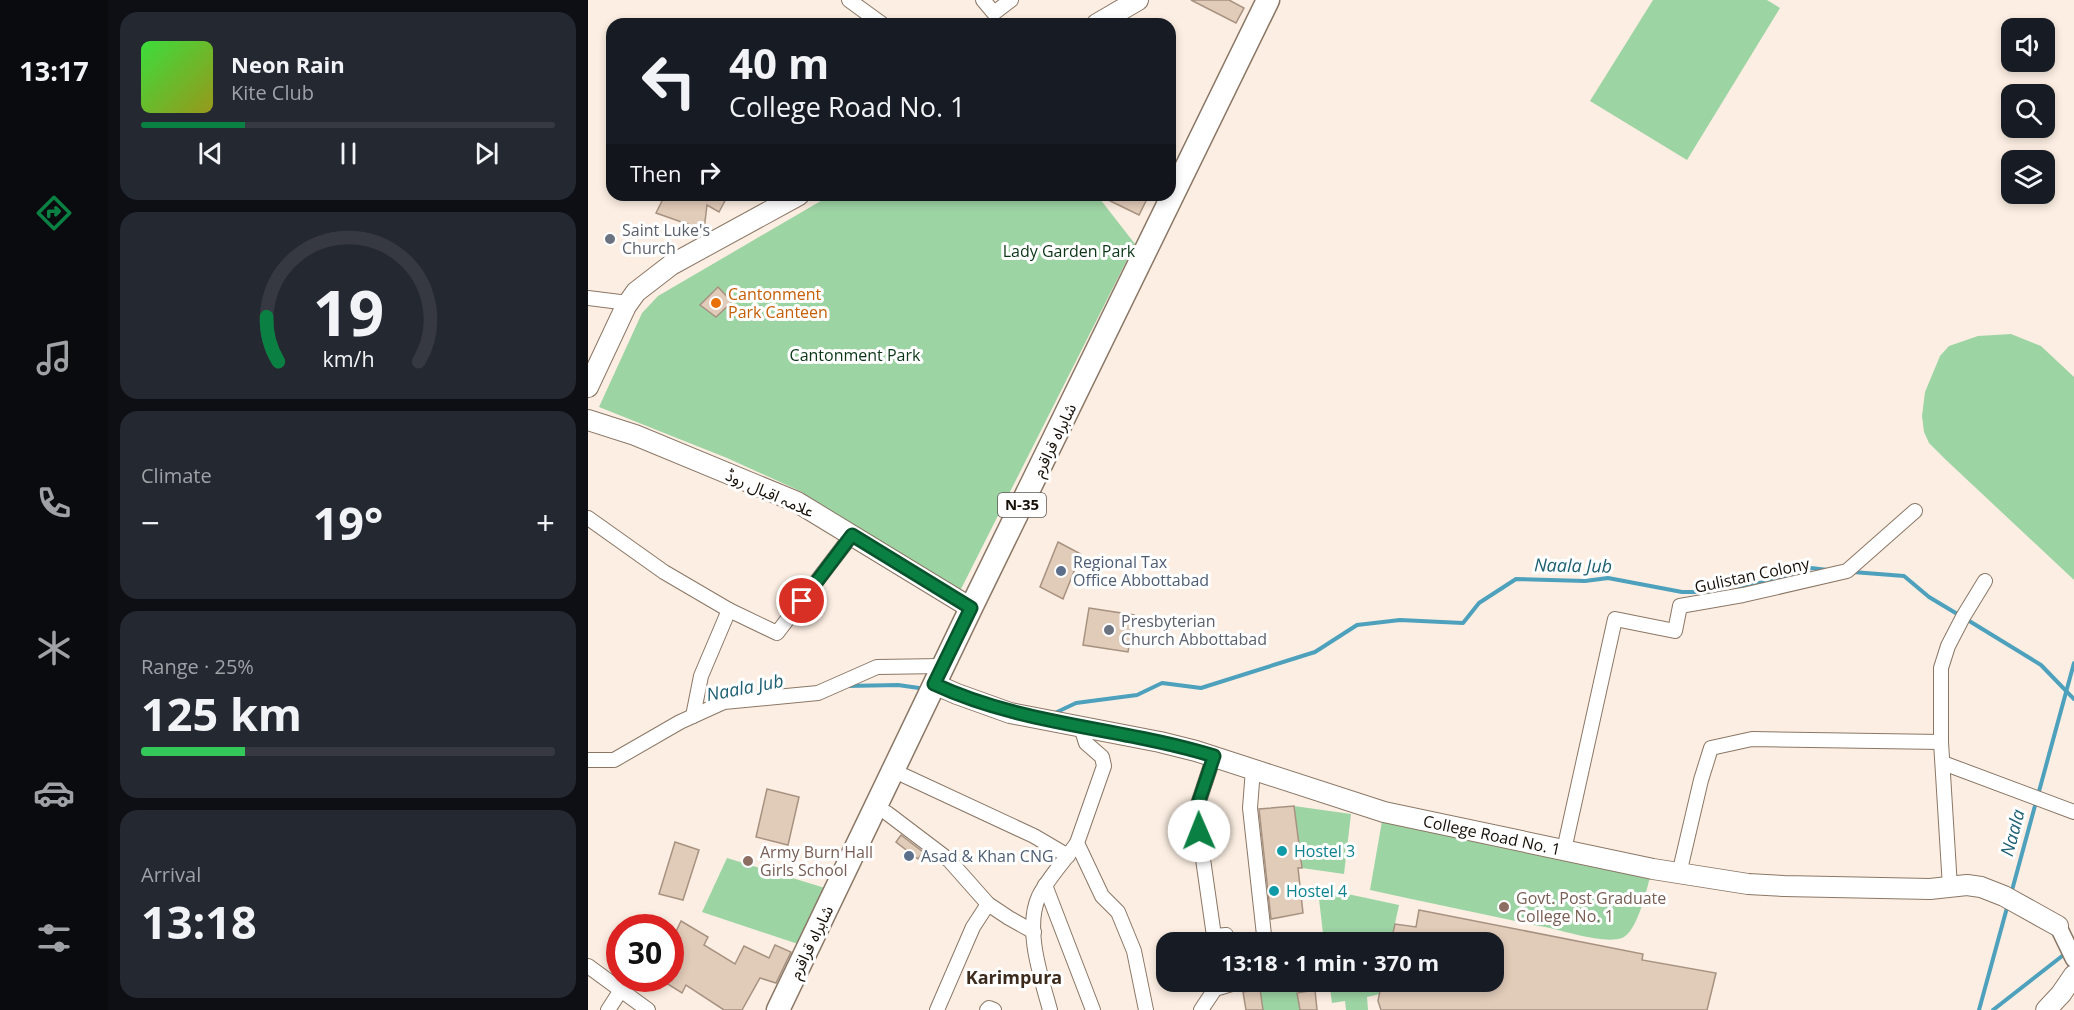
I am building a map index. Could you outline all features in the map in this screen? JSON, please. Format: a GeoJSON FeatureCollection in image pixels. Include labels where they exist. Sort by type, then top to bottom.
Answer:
{"type":"FeatureCollection","features":[{"type":"Feature","properties":{"kind":"highway","name":"شاہراہ قراقرم"},"geometry":{"type":"LineString","coordinates":[[1176,188],[1268,0]]}},
{"type":"Feature","properties":{"kind":"highway","name":"شاہراہ قراقرم"},"geometry":{"type":"LineString","coordinates":[[778,1010],[941,680],[1284,0]]}},
{"type":"Feature","properties":{"kind":"highway","name":"شاہراہ قراقرم"},"geometry":{"type":"LineString","coordinates":[[793,1010],[905,776],[971,608],[1170,201]]}},
{"type":"Feature","properties":{"kind":"main road"},"geometry":{"type":"LineString","coordinates":[[1107,18],[1138,0]]}},
{"type":"Feature","properties":{"kind":"main road"},"geometry":{"type":"LineString","coordinates":[[588,387],[628,303],[636,292],[671,265],[788,201]]}},
{"type":"Feature","properties":{"kind":"main road","name":"علامہ اقبال روڈ"},"geometry":{"type":"LineString","coordinates":[[588,420],[635,435],[797,501],[971,608]]}},
{"type":"Feature","properties":{"kind":"main road","name":"College Road No. 1"},"geometry":{"type":"LineString","coordinates":[[941,680],[1010,713],[1160,742],[1214,756],[1384,812],[1679,874],[1748,884],[1930,889],[1967,885],[1981,887],[2066,927]]}},
{"type":"Feature","properties":{"kind":"main road"},"geometry":{"type":"LineString","coordinates":[[2046,1010],[2074,975]]}},
{"type":"Feature","properties":{"kind":"street"},"geometry":{"type":"LineString","coordinates":[[849,0],[874,18]]}},
{"type":"Feature","properties":{"kind":"street"},"geometry":{"type":"LineString","coordinates":[[983,0],[994,13],[1011,0]]}},
{"type":"Feature","properties":{"kind":"street"},"geometry":{"type":"LineString","coordinates":[[588,298],[628,303]]}},
{"type":"Feature","properties":{"kind":"street","name":"Gulistan Colony"},"geometry":{"type":"LineString","coordinates":[[1564,850],[1616,619],[1675,631],[1680,606],[1743,595],[1840,572],[1915,511]]}},
{"type":"Feature","properties":{"kind":"street"},"geometry":{"type":"LineString","coordinates":[[588,518],[664,572],[729,610],[777,633],[852,535]]}},
{"type":"Feature","properties":{"kind":"street"},"geometry":{"type":"LineString","coordinates":[[1950,887],[1941,742],[1941,668],[1958,627],[1985,581]]}},
{"type":"Feature","properties":{"kind":"street"},"geometry":{"type":"LineString","coordinates":[[693,716],[701,676],[729,610]]}},
{"type":"Feature","properties":{"kind":"street"},"geometry":{"type":"LineString","coordinates":[[588,760],[614,760],[693,716],[724,702],[818,693],[877,668],[941,680]]}},
{"type":"Feature","properties":{"kind":"street"},"geometry":{"type":"LineString","coordinates":[[1050,1010],[1038,963],[1033,915],[1045,885],[1077,843],[1104,766],[1102,758],[1086,743],[1081,727]]}},
{"type":"Feature","properties":{"kind":"street"},"geometry":{"type":"LineString","coordinates":[[1679,874],[1701,780],[1711,748],[1752,739],[1941,742]]}},
{"type":"Feature","properties":{"kind":"street"},"geometry":{"type":"LineString","coordinates":[[1213,932],[1196,810],[1214,756]]}},
{"type":"Feature","properties":{"kind":"street"},"geometry":{"type":"LineString","coordinates":[[1943,763],[2074,812]]}},
{"type":"Feature","properties":{"kind":"street"},"geometry":{"type":"LineString","coordinates":[[1253,769],[1250,808],[1264,932]]}},
{"type":"Feature","properties":{"kind":"street"},"geometry":{"type":"LineString","coordinates":[[905,776],[1034,836],[1068,856]]}},
{"type":"Feature","properties":{"kind":"street"},"geometry":{"type":"LineString","coordinates":[[887,813],[949,860],[988,904],[1034,932]]}},
{"type":"Feature","properties":{"kind":"street"},"geometry":{"type":"LineString","coordinates":[[1077,843],[1102,896],[1118,912],[1134,951],[1146,1010]]}},
{"type":"Feature","properties":{"kind":"street"},"geometry":{"type":"LineString","coordinates":[[1045,885],[1093,1010]]}},
{"type":"Feature","properties":{"kind":"street"},"geometry":{"type":"LineString","coordinates":[[937,1010],[973,927],[988,904]]}},
{"type":"Feature","properties":{"kind":"street"},"geometry":{"type":"LineString","coordinates":[[2066,927],[2074,959]]}},
{"type":"Feature","properties":{"kind":"street"},"geometry":{"type":"LineString","coordinates":[[588,966],[606,979]]}},
{"type":"Feature","properties":{"kind":"street"},"geometry":{"type":"LineString","coordinates":[[608,1010],[620,992]]}},
{"type":"Feature","properties":{"kind":"street"},"geometry":{"type":"LineString","coordinates":[[624,992],[648,1010]]}},
{"type":"Feature","properties":{"kind":"street"},"geometry":{"type":"LineString","coordinates":[[1201,1010],[1213,992]]}},
{"type":"Feature","properties":{"kind":"street"},"geometry":{"type":"LineString","coordinates":[[987,1010],[989,1008],[994,1010]]}},
{"type":"Feature","properties":{"kind":"green space"},"geometry":{"type":"Polygon","coordinates":[[[1653,0],[1767,0],[1780,8],[1687,160],[1590,101],[1653,0]]]}},
{"type":"Feature","properties":{"kind":"green space","name":"Cantonment Park"},"geometry":{"type":"Polygon","coordinates":[[[821,201],[1102,201],[1135,244],[961,589],[909,570],[802,492],[727,458],[599,407],[642,313],[658,296],[821,201]]]}},
{"type":"Feature","properties":{"kind":"green space"},"geometry":{"type":"Polygon","coordinates":[[[2011,334],[2041,346],[2074,377],[2074,580],[1945,459],[1929,443],[1924,432],[1922,416],[1925,392],[1940,356],[1949,346],[1978,336],[2011,334]]]}},
{"type":"Feature","properties":{"kind":"green space"},"geometry":{"type":"Polygon","coordinates":[[[1294,806],[1351,814],[1344,874],[1302,868],[1294,806]]]}},
{"type":"Feature","properties":{"kind":"green space"},"geometry":{"type":"Polygon","coordinates":[[[1382,821],[1650,877],[1640,911],[1627,934],[1622,938],[1606,940],[1586,937],[1370,890],[1382,821]]]}},
{"type":"Feature","properties":{"kind":"green space"},"geometry":{"type":"Polygon","coordinates":[[[727,858],[825,888],[798,944],[702,912],[727,858]]]}},
{"type":"Feature","properties":{"kind":"green space"},"geometry":{"type":"Polygon","coordinates":[[[1329,890],[1399,905],[1393,932],[1323,932],[1319,899],[1329,890]]]}},
{"type":"Feature","properties":{"kind":"green space"},"geometry":{"type":"Polygon","coordinates":[[[1260,992],[1297,992],[1300,1010],[1263,1010],[1260,992]]]}},
{"type":"Feature","properties":{"kind":"green space"},"geometry":{"type":"Polygon","coordinates":[[[1330,992],[1380,992],[1367,997],[1368,1010],[1346,1010],[1345,1001],[1332,1003],[1330,992]]]}},
{"type":"Feature","properties":{"kind":"building"},"geometry":{"type":"Polygon","coordinates":[[[1191,0],[1229,0],[1244,8],[1236,23],[1191,0]]]}},
{"type":"Feature","properties":{"kind":"building"},"geometry":{"type":"Polygon","coordinates":[[[662,201],[725,201],[719,212],[707,205],[704,230],[656,213],[662,201]]]}},
{"type":"Feature","properties":{"kind":"building"},"geometry":{"type":"Polygon","coordinates":[[[1110,201],[1146,201],[1139,215],[1110,201]]]}},
{"type":"Feature","properties":{"kind":"building","name":"Cantonment Park Canteen"},"geometry":{"type":"Polygon","coordinates":[[[718,287],[732,302],[716,317],[700,305],[718,287]]]}},
{"type":"Feature","properties":{"kind":"building","name":"Regional Tax Office Abbottabad"},"geometry":{"type":"Polygon","coordinates":[[[1058,542],[1081,554],[1063,599],[1040,587],[1058,542]]]}},
{"type":"Feature","properties":{"kind":"building","name":"Presbyterian Church Abbottabad"},"geometry":{"type":"Polygon","coordinates":[[[1089,608],[1134,615],[1128,652],[1083,645],[1089,608]]]}},
{"type":"Feature","properties":{"kind":"building"},"geometry":{"type":"Polygon","coordinates":[[[767,789],[799,797],[788,845],[756,837],[767,789]]]}},
{"type":"Feature","properties":{"kind":"building","name":"Hostel 3"},"geometry":{"type":"Polygon","coordinates":[[[1294,806],[1302,868],[1298,868],[1303,913],[1271,919],[1259,809],[1294,806]]]}},
{"type":"Feature","properties":{"kind":"building"},"geometry":{"type":"Polygon","coordinates":[[[901,835],[923,852],[918,859],[896,842],[901,835]]]}},
{"type":"Feature","properties":{"kind":"building"},"geometry":{"type":"Polygon","coordinates":[[[675,842],[699,850],[683,900],[659,894],[675,842]]]}},
{"type":"Feature","properties":{"kind":"building"},"geometry":{"type":"Polygon","coordinates":[[[1419,910],[1643,954],[1642,960],[1716,973],[1707,1010],[1381,1010],[1378,1001],[1380,992],[1504,992],[1504,932],[1393,932],[1395,924],[1416,927],[1419,910]]]}},
{"type":"Feature","properties":{"kind":"building"},"geometry":{"type":"Polygon","coordinates":[[[684,923],[708,937],[704,945],[735,964],[744,946],[769,958],[775,945],[791,952],[776,983],[760,978],[742,1010],[724,1010],[686,985],[684,989],[684,923]]]}},
{"type":"Feature","properties":{"kind":"building"},"geometry":{"type":"Polygon","coordinates":[[[1243,992],[1260,992],[1263,1010],[1246,1010],[1243,992]]]}},
{"type":"Feature","properties":{"kind":"building"},"geometry":{"type":"Polygon","coordinates":[[[1315,992],[1317,1010],[1300,1010],[1297,993],[1315,992]]]}},
{"type":"Feature","properties":{"kind":"waterway","name":"Naala Jub"},"geometry":{"type":"LineString","coordinates":[[1736,590],[1811,568],[1828,570]]}},
{"type":"Feature","properties":{"kind":"waterway","name":"Naala Jub"},"geometry":{"type":"LineString","coordinates":[[1853,572],[1904,576],[1929,597],[1959,615]]}},
{"type":"Feature","properties":{"kind":"waterway","name":"Naala Jub"},"geometry":{"type":"LineString","coordinates":[[1055,713],[1076,703],[1137,695],[1162,683],[1201,688],[1315,652],[1357,625],[1400,620],[1463,623],[1479,603],[1516,579],[1585,581],[1608,578],[1682,592],[1726,592]]}},
{"type":"Feature","properties":{"kind":"waterway","name":"Naala Jub"},"geometry":{"type":"LineString","coordinates":[[1966,619],[2041,665],[2074,699]]}},
{"type":"Feature","properties":{"kind":"waterway","name":"Naala"},"geometry":{"type":"LineString","coordinates":[[2038,795],[2074,663]]}},
{"type":"Feature","properties":{"kind":"waterway","name":"Naala Jub"},"geometry":{"type":"LineString","coordinates":[[847,686],[898,685],[919,688]]}},
{"type":"Feature","properties":{"kind":"waterway","name":"Naala"},"geometry":{"type":"LineString","coordinates":[[2011,894],[2036,802]]}},
{"type":"Feature","properties":{"kind":"waterway","name":"Naala"},"geometry":{"type":"LineString","coordinates":[[1979,1010],[2008,904]]}},
{"type":"Feature","properties":{"kind":"waterway"},"geometry":{"type":"LineString","coordinates":[[1993,1010],[2066,953]]}},
{"type":"Feature","properties":{"kind":"place","name":"Saint Luke's Church"},"geometry":{"type":"Point","coordinates":[610,239]}},
{"type":"Feature","properties":{"kind":"place","name":"Cantonment Park Canteen"},"geometry":{"type":"Point","coordinates":[716,303]}},
{"type":"Feature","properties":{"kind":"place","name":"Regional Tax Office Abbottabad"},"geometry":{"type":"Point","coordinates":[1061,571]}},
{"type":"Feature","properties":{"kind":"place","name":"Presbyterian Church Abbottabad"},"geometry":{"type":"Point","coordinates":[1109,630]}},
{"type":"Feature","properties":{"kind":"place","name":"Hostel 3"},"geometry":{"type":"Point","coordinates":[1282,851]}},
{"type":"Feature","properties":{"kind":"place","name":"Asad & Khan CNG"},"geometry":{"type":"Point","coordinates":[909,856]}},
{"type":"Feature","properties":{"kind":"place","name":"Army Burn Hall Girls School"},"geometry":{"type":"Point","coordinates":[748,861]}},
{"type":"Feature","properties":{"kind":"place","name":"Hostel 4"},"geometry":{"type":"Point","coordinates":[1274,891]}},
{"type":"Feature","properties":{"kind":"place","name":"Govt. Post Graduate College No. 1"},"geometry":{"type":"Point","coordinates":[1504,907]}},
{"type":"Feature","properties":{"kind":"district","name":"Karimpura"},"geometry":{"type":"Point","coordinates":[1014,978]}},
{"type":"Feature","properties":{"kind":"route"},"geometry":{"type":"LineString","coordinates":[[802,601],[852,535],[971,608],[934,684],[1010,713],[1160,742],[1214,756],[1196,810],[1199,831]]}},
{"type":"Feature","properties":{"kind":"park label","name":"Lady Garden Park"},"geometry":{"type":"Point","coordinates":[1069,251]}}]}
